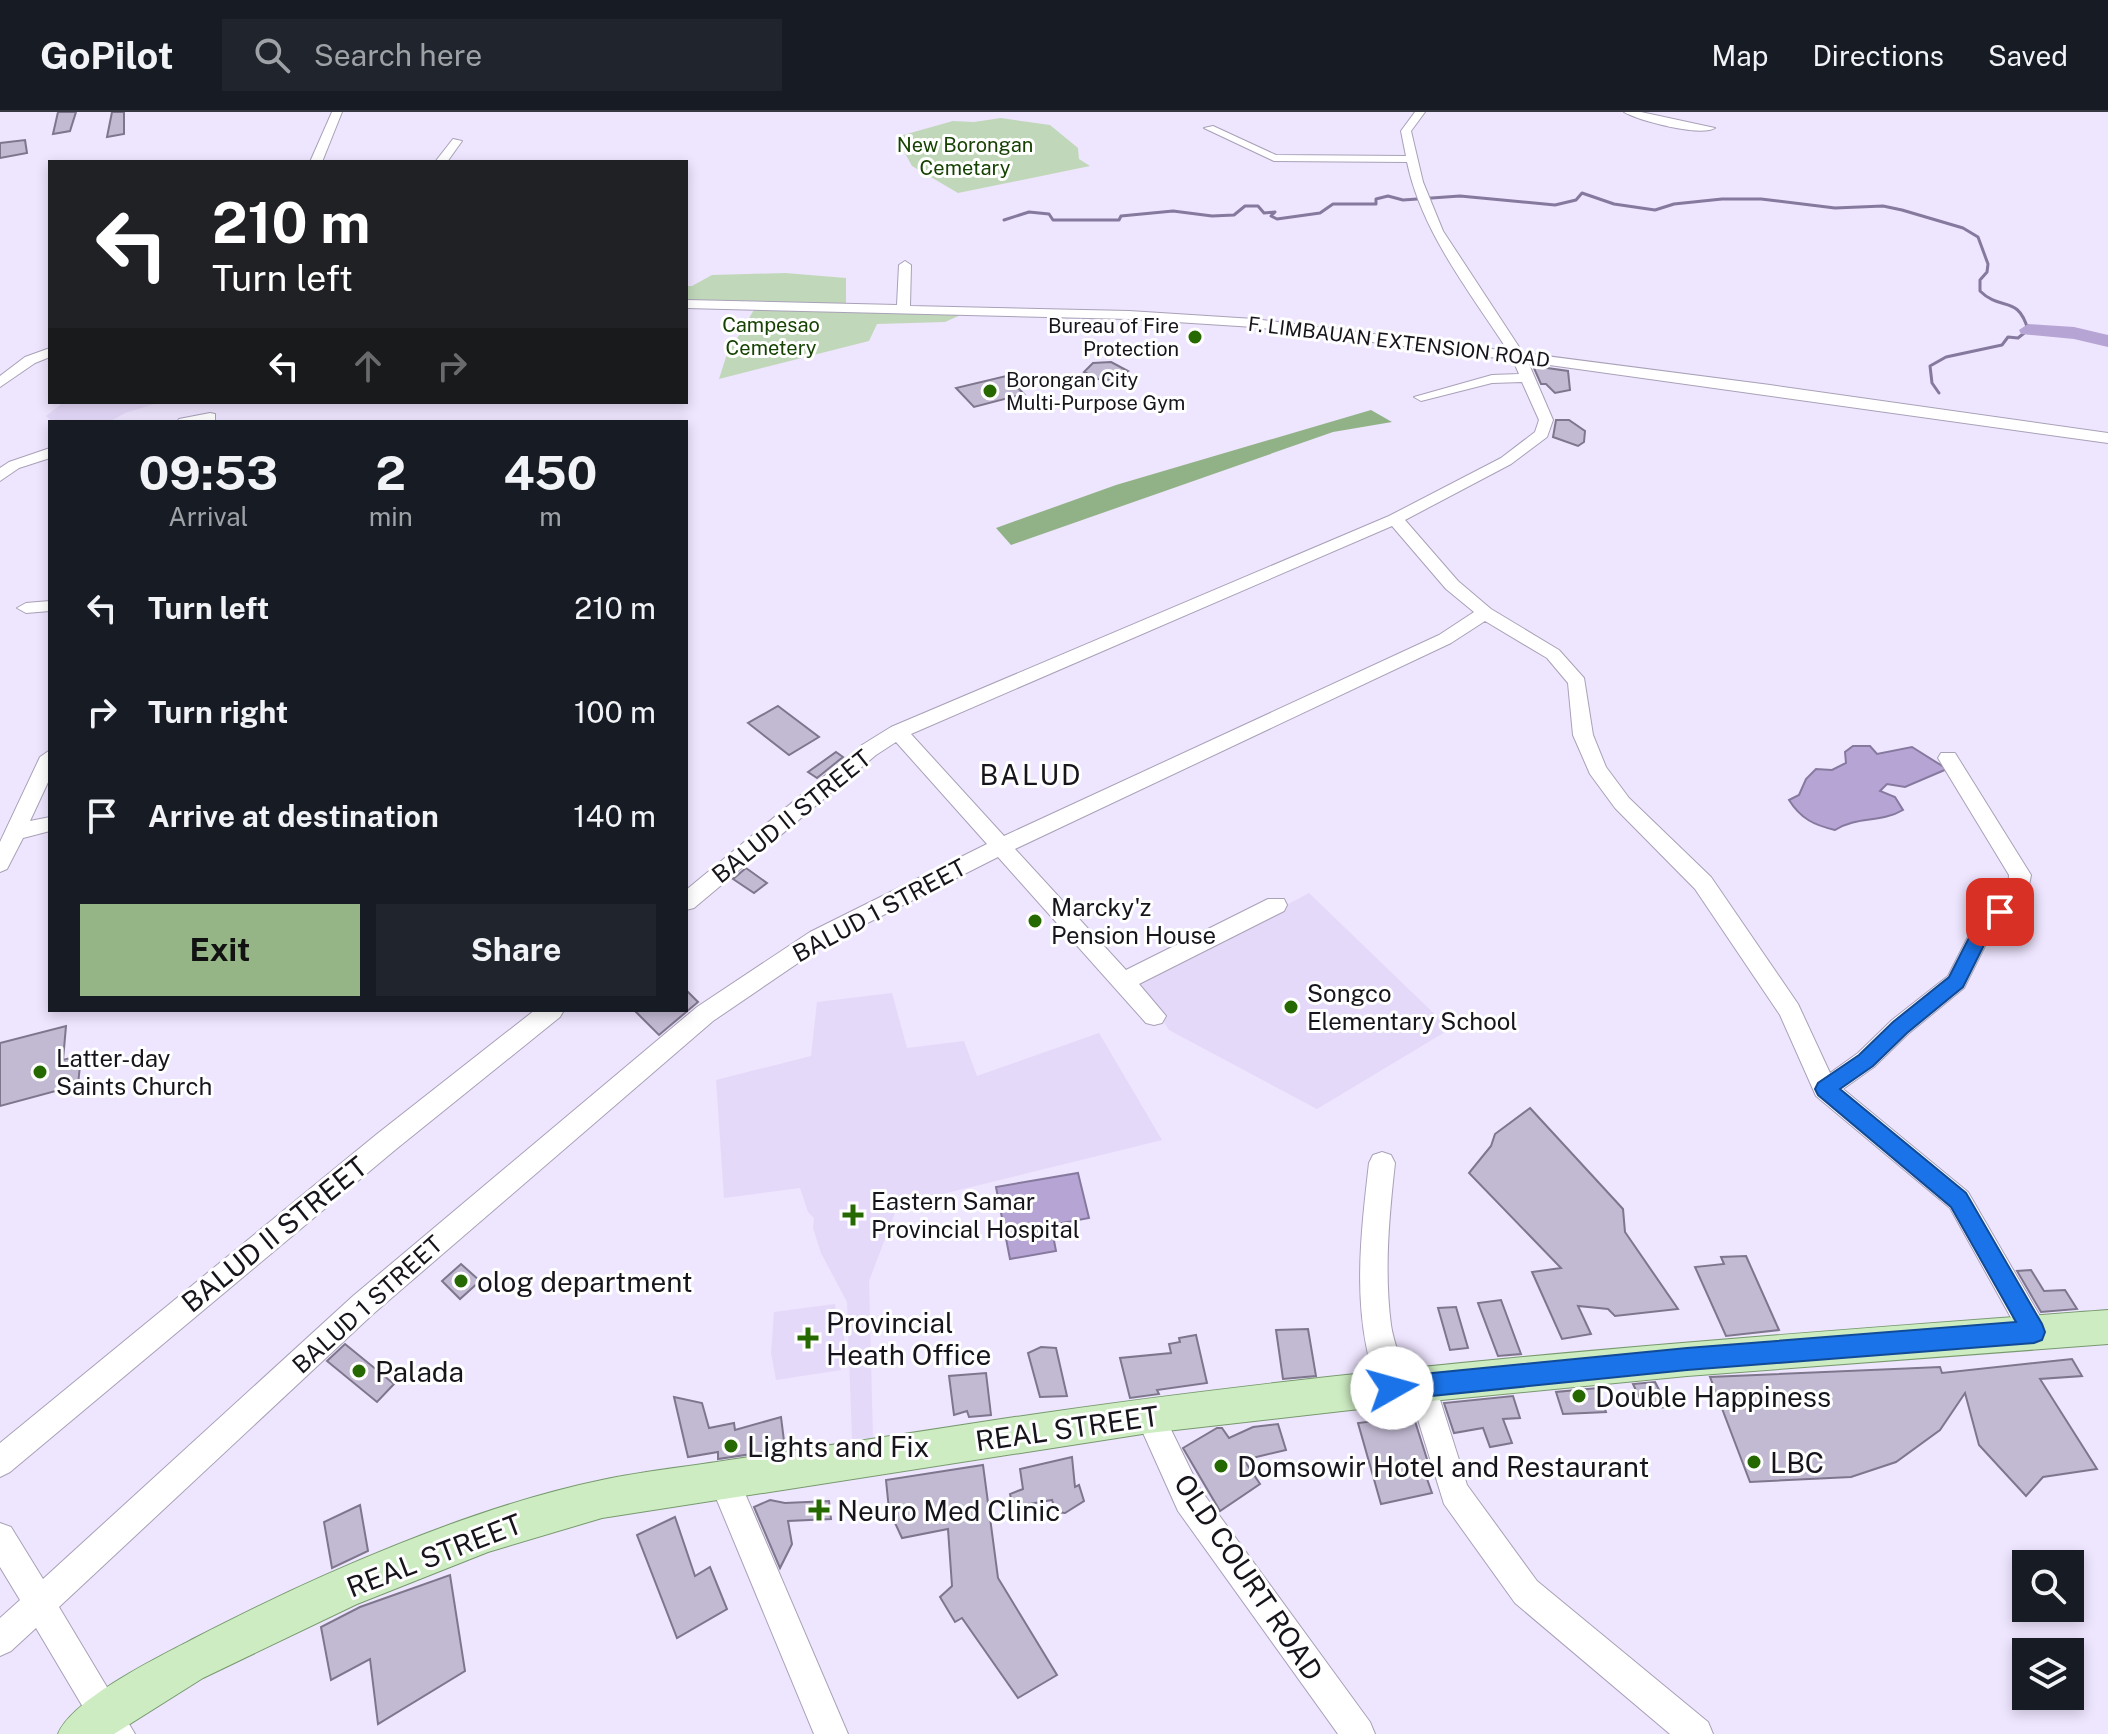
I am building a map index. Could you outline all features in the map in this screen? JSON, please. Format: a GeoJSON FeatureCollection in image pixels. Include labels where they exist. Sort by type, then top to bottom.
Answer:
{"type":"FeatureCollection","features":[{"type":"Feature","properties":{"kind":"main road","name":"REAL STREET"},"geometry":{"type":"LineString","coordinates":[[101,1727],[235,1638],[438,1549],[520,1520],[602,1499],[1149,1415],[1687,1359],[2108,1327]]}},
{"type":"Feature","properties":{"kind":"street"},"geometry":{"type":"LineString","coordinates":[[317,160],[337,112]]}},
{"type":"Feature","properties":{"kind":"street","name":"BALUD II STREET"},"geometry":{"type":"LineString","coordinates":[[688,900],[869,750],[898,732],[1395,519],[1506,461],[1542,434],[1546,420],[1518,356],[1447,250],[1423,198],[1406,129],[1420,112]]}},
{"type":"Feature","properties":{"kind":"street"},"geometry":{"type":"LineString","coordinates":[[1629,112],[1687,127],[1710,128]]}},
{"type":"Feature","properties":{"kind":"street"},"geometry":{"type":"LineString","coordinates":[[1209,128],[1274,158],[1411,159]]}},
{"type":"Feature","properties":{"kind":"street"},"geometry":{"type":"LineString","coordinates":[[443,160],[457,141]]}},
{"type":"Feature","properties":{"kind":"street"},"geometry":{"type":"LineString","coordinates":[[903,310],[905,265]]}},
{"type":"Feature","properties":{"kind":"street","name":"F. LIMBAUAN EXTENSION ROAD"},"geometry":{"type":"LineString","coordinates":[[688,304],[903,310],[1325,331],[2108,438]]}},
{"type":"Feature","properties":{"kind":"street"},"geometry":{"type":"LineString","coordinates":[[0,383],[30,360],[48,353]]}},
{"type":"Feature","properties":{"kind":"street"},"geometry":{"type":"LineString","coordinates":[[1421,397],[1492,379],[1528,378]]}},
{"type":"Feature","properties":{"kind":"street"},"geometry":{"type":"LineString","coordinates":[[191,420],[211,414]]}},
{"type":"Feature","properties":{"kind":"street"},"geometry":{"type":"LineString","coordinates":[[0,476],[14,465],[48,454]]}},
{"type":"Feature","properties":{"kind":"street"},"geometry":{"type":"LineString","coordinates":[[1395,519],[1452,585],[1485,613],[1553,654],[1577,682],[1583,735],[1597,769],[1622,803],[1703,883],[1790,1011],[1825,1089],[1959,1200],[2034,1332]]}},
{"type":"Feature","properties":{"kind":"street"},"geometry":{"type":"LineString","coordinates":[[26,608],[48,606]]}},
{"type":"Feature","properties":{"kind":"street","name":"BALUD 1 STREET"},"geometry":{"type":"LineString","coordinates":[[0,1640],[363,1305],[705,1014],[818,938],[1000,847],[1445,639],[1485,613]]}},
{"type":"Feature","properties":{"kind":"street"},"geometry":{"type":"LineString","coordinates":[[898,732],[1154,1016]]}},
{"type":"Feature","properties":{"kind":"street"},"geometry":{"type":"LineString","coordinates":[[1825,1089],[1866,1060],[1900,1027],[1956,982],[1983,929],[2018,895],[2020,875],[1948,758]]}},
{"type":"Feature","properties":{"kind":"street"},"geometry":{"type":"LineString","coordinates":[[0,864],[48,761]]}},
{"type":"Feature","properties":{"kind":"street"},"geometry":{"type":"LineString","coordinates":[[15,832],[48,824]]}},
{"type":"Feature","properties":{"kind":"street"},"geometry":{"type":"LineString","coordinates":[[1124,981],[1276,905]]}},
{"type":"Feature","properties":{"kind":"street","name":"BALUD II STREET"},"geometry":{"type":"LineString","coordinates":[[0,1462],[374,1151],[549,1012]]}},
{"type":"Feature","properties":{"kind":"street"},"geometry":{"type":"LineString","coordinates":[[1382,1163],[1372,1263],[1375,1311],[1383,1360],[1407,1386],[1455,1493],[1526,1592],[1696,1734]]}},
{"type":"Feature","properties":{"kind":"street","name":"OLD COURT ROAD"},"geometry":{"type":"LineString","coordinates":[[1149,1415],[1189,1500],[1358,1734]]}},
{"type":"Feature","properties":{"kind":"street"},"geometry":{"type":"LineString","coordinates":[[724,1481],[831,1734]]}},
{"type":"Feature","properties":{"kind":"street"},"geometry":{"type":"LineString","coordinates":[[0,1538],[101,1727]]}},
{"type":"Feature","properties":{"kind":"shaded area"},"geometry":{"type":"Polygon","coordinates":[[[61,404],[154,404],[113,420],[51,420],[46,416],[61,404]]]}},
{"type":"Feature","properties":{"kind":"shaded area"},"geometry":{"type":"Polygon","coordinates":[[[1853,746],[1870,746],[1877,754],[1912,747],[1947,769],[1905,787],[1887,784],[1880,791],[1895,797],[1903,810],[1895,814],[1851,823],[1835,830],[1821,826],[1798,812],[1789,800],[1799,795],[1806,779],[1816,769],[1832,770],[1846,763],[1845,752],[1853,746]]]}},
{"type":"Feature","properties":{"kind":"shaded area","name":"Songco Elementary School"},"geometry":{"type":"Polygon","coordinates":[[[1309,893],[1450,1029],[1317,1109],[1169,1030],[1140,984],[1309,893]]]}},
{"type":"Feature","properties":{"kind":"shaded area","name":"Eastern Samar Provincial Hospital"},"geometry":{"type":"Polygon","coordinates":[[[892,993],[907,1048],[964,1041],[977,1076],[1099,1033],[1162,1140],[898,1205],[869,1281],[873,1438],[852,1439],[847,1302],[821,1253],[813,1228],[814,1218],[808,1212],[800,1188],[724,1198],[716,1080],[811,1056],[817,1002],[892,993]]]}},
{"type":"Feature","properties":{"kind":"shaded area"},"geometry":{"type":"Polygon","coordinates":[[[1078,1173],[1089,1218],[1051,1225],[1056,1251],[1010,1259],[996,1187],[1078,1173]]]}},
{"type":"Feature","properties":{"kind":"shaded area","name":"Provincial Heath Office"},"geometry":{"type":"Polygon","coordinates":[[[835,1304],[836,1322],[843,1325],[845,1351],[838,1353],[841,1370],[776,1380],[771,1353],[774,1312],[835,1304]]]}},
{"type":"Feature","properties":{"kind":"green space","name":"New Borongan Cemetary"},"geometry":{"type":"Polygon","coordinates":[[[1001,118],[1050,125],[1078,148],[1079,159],[1090,166],[958,193],[912,166],[896,137],[953,121],[1001,118]]]}},
{"type":"Feature","properties":{"kind":"green space"},"geometry":{"type":"Polygon","coordinates":[[[785,273],[846,278],[846,309],[688,303],[688,286],[712,275],[785,273]]]}},
{"type":"Feature","properties":{"kind":"green space","name":"Campesao Cemetery"},"geometry":{"type":"Polygon","coordinates":[[[755,308],[963,314],[945,322],[877,324],[869,341],[719,379],[726,357],[755,308]]]}},
{"type":"Feature","properties":{"kind":"green space"},"geometry":{"type":"Polygon","coordinates":[[[1371,410],[1392,422],[1333,432],[1011,545],[996,528],[1116,485],[1371,410]]]}},
{"type":"Feature","properties":{"kind":"building"},"geometry":{"type":"Polygon","coordinates":[[[58,112],[76,112],[70,131],[53,134],[58,112]]]}},
{"type":"Feature","properties":{"kind":"building"},"geometry":{"type":"Polygon","coordinates":[[[112,112],[124,112],[124,134],[107,137],[112,112]]]}},
{"type":"Feature","properties":{"kind":"building"},"geometry":{"type":"Polygon","coordinates":[[[25,140],[27,153],[0,158],[0,143],[25,140]]]}},
{"type":"Feature","properties":{"kind":"building"},"geometry":{"type":"Polygon","coordinates":[[[1111,362],[1128,371],[1111,380],[1098,379],[1084,372],[1093,363],[1111,362]]]}},
{"type":"Feature","properties":{"kind":"building"},"geometry":{"type":"Polygon","coordinates":[[[1533,366],[1568,371],[1570,390],[1555,393],[1546,384],[1541,384],[1533,366]]]}},
{"type":"Feature","properties":{"kind":"building","name":"Borongan City Multi-Purpose Gym"},"geometry":{"type":"Polygon","coordinates":[[[1006,376],[1024,394],[974,407],[956,388],[1006,376]]]}},
{"type":"Feature","properties":{"kind":"building"},"geometry":{"type":"Polygon","coordinates":[[[1556,420],[1569,420],[1585,431],[1584,442],[1578,446],[1553,437],[1556,420]]]}},
{"type":"Feature","properties":{"kind":"building"},"geometry":{"type":"Polygon","coordinates":[[[778,706],[819,737],[789,755],[748,723],[778,706]]]}},
{"type":"Feature","properties":{"kind":"building"},"geometry":{"type":"Polygon","coordinates":[[[836,752],[843,757],[817,778],[808,772],[836,752]]]}},
{"type":"Feature","properties":{"kind":"building"},"geometry":{"type":"Polygon","coordinates":[[[746,868],[767,883],[754,893],[733,879],[746,868]]]}},
{"type":"Feature","properties":{"kind":"building"},"geometry":{"type":"Polygon","coordinates":[[[688,992],[698,1002],[688,1010],[688,992]]]}},
{"type":"Feature","properties":{"kind":"building"},"geometry":{"type":"Polygon","coordinates":[[[636,1012],[686,1012],[659,1035],[636,1012]]]}},
{"type":"Feature","properties":{"kind":"building","name":"Latter-day Saints Church"},"geometry":{"type":"Polygon","coordinates":[[[66,1026],[63,1060],[81,1055],[78,1085],[0,1106],[0,1043],[66,1026]]]}},
{"type":"Feature","properties":{"kind":"building"},"geometry":{"type":"Polygon","coordinates":[[[1530,1108],[1623,1209],[1625,1232],[1678,1309],[1615,1316],[1608,1309],[1578,1306],[1591,1334],[1562,1339],[1532,1272],[1561,1268],[1469,1173],[1491,1146],[1495,1134],[1530,1108]]]}},
{"type":"Feature","properties":{"kind":"building"},"geometry":{"type":"Polygon","coordinates":[[[1746,1256],[1779,1330],[1726,1336],[1695,1267],[1724,1264],[1721,1257],[1746,1256]]]}},
{"type":"Feature","properties":{"kind":"building","name":"olog department"},"geometry":{"type":"Polygon","coordinates":[[[461,1264],[480,1281],[460,1299],[442,1281],[461,1264]]]}},
{"type":"Feature","properties":{"kind":"building"},"geometry":{"type":"Polygon","coordinates":[[[2031,1270],[2044,1291],[2065,1290],[2077,1309],[2041,1312],[2017,1271],[2031,1270]]]}},
{"type":"Feature","properties":{"kind":"building"},"geometry":{"type":"Polygon","coordinates":[[[1501,1300],[1521,1354],[1498,1356],[1478,1303],[1501,1300]]]}},
{"type":"Feature","properties":{"kind":"building"},"geometry":{"type":"Polygon","coordinates":[[[1456,1307],[1468,1348],[1450,1350],[1438,1308],[1456,1307]]]}},
{"type":"Feature","properties":{"kind":"building"},"geometry":{"type":"Polygon","coordinates":[[[1308,1329],[1316,1376],[1283,1379],[1276,1330],[1308,1329]]]}},
{"type":"Feature","properties":{"kind":"building"},"geometry":{"type":"Polygon","coordinates":[[[1196,1335],[1207,1383],[1157,1390],[1159,1394],[1130,1398],[1120,1358],[1171,1353],[1169,1344],[1180,1342],[1179,1338],[1196,1335]]]}},
{"type":"Feature","properties":{"kind":"building","name":"Palada"},"geometry":{"type":"Polygon","coordinates":[[[345,1344],[394,1384],[377,1402],[327,1361],[345,1344]]]}},
{"type":"Feature","properties":{"kind":"building"},"geometry":{"type":"Polygon","coordinates":[[[1041,1347],[1056,1348],[1067,1396],[1040,1397],[1028,1353],[1041,1347]]]}},
{"type":"Feature","properties":{"kind":"building"},"geometry":{"type":"Polygon","coordinates":[[[2072,1359],[2082,1376],[2040,1379],[2097,1469],[2043,1477],[2026,1496],[1979,1445],[1965,1393],[1940,1430],[1896,1462],[1851,1477],[1750,1482],[1710,1377],[1940,1367],[1942,1373],[2072,1359]]]}},
{"type":"Feature","properties":{"kind":"building"},"geometry":{"type":"Polygon","coordinates":[[[986,1373],[991,1415],[969,1417],[967,1411],[954,1415],[949,1376],[986,1373]]]}},
{"type":"Feature","properties":{"kind":"building"},"geometry":{"type":"Polygon","coordinates":[[[1655,1382],[1668,1407],[1645,1409],[1633,1384],[1655,1382]]]}},
{"type":"Feature","properties":{"kind":"building","name":"Double Happiness"},"geometry":{"type":"Polygon","coordinates":[[[1598,1388],[1606,1412],[1563,1414],[1556,1392],[1598,1388]]]}},
{"type":"Feature","properties":{"kind":"building"},"geometry":{"type":"Polygon","coordinates":[[[1513,1396],[1520,1418],[1503,1419],[1512,1443],[1490,1447],[1483,1428],[1454,1433],[1444,1403],[1513,1396]]]}},
{"type":"Feature","properties":{"kind":"building"},"geometry":{"type":"Polygon","coordinates":[[[674,1397],[702,1403],[709,1428],[734,1423],[735,1430],[781,1417],[785,1449],[718,1459],[718,1452],[688,1457],[674,1397]]]}},
{"type":"Feature","properties":{"kind":"building"},"geometry":{"type":"Polygon","coordinates":[[[1414,1418],[1432,1475],[1426,1476],[1432,1493],[1381,1504],[1358,1423],[1383,1420],[1384,1424],[1414,1418]]]}},
{"type":"Feature","properties":{"kind":"building","name":"Domsowir Hotel and Restaurant"},"geometry":{"type":"Polygon","coordinates":[[[1278,1424],[1286,1450],[1244,1460],[1260,1484],[1220,1511],[1183,1448],[1217,1428],[1222,1428],[1229,1438],[1253,1427],[1278,1424]]]}},
{"type":"Feature","properties":{"kind":"building"},"geometry":{"type":"Polygon","coordinates":[[[1072,1457],[1075,1487],[1079,1485],[1084,1501],[1065,1513],[1056,1512],[1052,1500],[1013,1507],[1010,1494],[1023,1489],[1020,1469],[1072,1457]]]}},
{"type":"Feature","properties":{"kind":"building"},"geometry":{"type":"Polygon","coordinates":[[[983,1465],[998,1578],[1057,1675],[1018,1698],[962,1618],[955,1622],[940,1597],[952,1586],[948,1529],[902,1538],[889,1510],[886,1480],[983,1465]]]}},
{"type":"Feature","properties":{"kind":"building"},"geometry":{"type":"Polygon","coordinates":[[[770,1500],[785,1503],[829,1501],[831,1519],[788,1521],[792,1544],[780,1568],[754,1507],[770,1500]]]}},
{"type":"Feature","properties":{"kind":"building"},"geometry":{"type":"Polygon","coordinates":[[[360,1505],[368,1551],[332,1568],[324,1522],[360,1505]]]}},
{"type":"Feature","properties":{"kind":"building"},"geometry":{"type":"Polygon","coordinates":[[[675,1517],[695,1576],[710,1567],[727,1609],[677,1638],[637,1535],[675,1517]]]}},
{"type":"Feature","properties":{"kind":"building"},"geometry":{"type":"Polygon","coordinates":[[[450,1575],[465,1671],[378,1724],[370,1659],[331,1680],[321,1627],[360,1607],[450,1575]]]}},
{"type":"Feature","properties":{"kind":"waterway"},"geometry":{"type":"LineString","coordinates":[[1004,220],[1029,212],[1049,214],[1053,220],[1119,220],[1121,216],[1173,211],[1212,216],[1234,215],[1245,206],[1258,206],[1264,213],[1275,212],[1271,216],[1277,219],[1320,213],[1333,204],[1376,204],[1376,199],[1388,196],[1403,200],[1460,196],[1555,205],[1576,200],[1582,193],[1614,204],[1655,210],[1674,204],[1722,199],[1761,199],[1835,208],[1883,206],[1963,228],[1978,237],[1988,264],[1987,272],[1980,280],[1980,291],[1995,301],[2014,307],[2028,330],[2018,338],[2008,337],[2002,345],[1946,357],[1930,366],[1932,383],[1939,393]]}},
{"type":"Feature","properties":{"kind":"waterway"},"geometry":{"type":"LineString","coordinates":[[2028,330],[2074,333],[2108,341]]}},
{"type":"Feature","properties":{"kind":"place","name":"Bureau of Fire Protection"},"geometry":{"type":"Point","coordinates":[1195,337]}},
{"type":"Feature","properties":{"kind":"place","name":"Borongan City Multi-Purpose Gym"},"geometry":{"type":"Point","coordinates":[990,391]}},
{"type":"Feature","properties":{"kind":"place","name":"Marcky'z Pension House"},"geometry":{"type":"Point","coordinates":[1035,921]}},
{"type":"Feature","properties":{"kind":"place","name":"Songco Elementary School"},"geometry":{"type":"Point","coordinates":[1291,1007]}},
{"type":"Feature","properties":{"kind":"place","name":"Latter-day Saints Church"},"geometry":{"type":"Point","coordinates":[40,1072]}},
{"type":"Feature","properties":{"kind":"place","name":"Eastern Samar Provincial Hospital"},"geometry":{"type":"Point","coordinates":[853,1215]}},
{"type":"Feature","properties":{"kind":"place","name":"olog department"},"geometry":{"type":"Point","coordinates":[461,1281]}},
{"type":"Feature","properties":{"kind":"place","name":"Provincial Heath Office"},"geometry":{"type":"Point","coordinates":[808,1338]}},
{"type":"Feature","properties":{"kind":"place","name":"Palada"},"geometry":{"type":"Point","coordinates":[359,1371]}},
{"type":"Feature","properties":{"kind":"place","name":"Double Happiness"},"geometry":{"type":"Point","coordinates":[1579,1396]}},
{"type":"Feature","properties":{"kind":"place","name":"Lights and Fix"},"geometry":{"type":"Point","coordinates":[731,1446]}},
{"type":"Feature","properties":{"kind":"place","name":"LBC"},"geometry":{"type":"Point","coordinates":[1754,1462]}},
{"type":"Feature","properties":{"kind":"place","name":"Domsowir Hotel and Restaurant"},"geometry":{"type":"Point","coordinates":[1221,1466]}},
{"type":"Feature","properties":{"kind":"place","name":"Neuro Med Clinic"},"geometry":{"type":"Point","coordinates":[819,1510]}},
{"type":"Feature","properties":{"kind":"district","name":"BALUD"},"geometry":{"type":"Point","coordinates":[1031,774]}},
{"type":"Feature","properties":{"kind":"route"},"geometry":{"type":"LineString","coordinates":[[1392,1388],[1687,1359],[2034,1332],[1959,1200],[1825,1089],[1866,1060],[1900,1027],[1956,982],[1983,929],[2000,912]]}}]}
